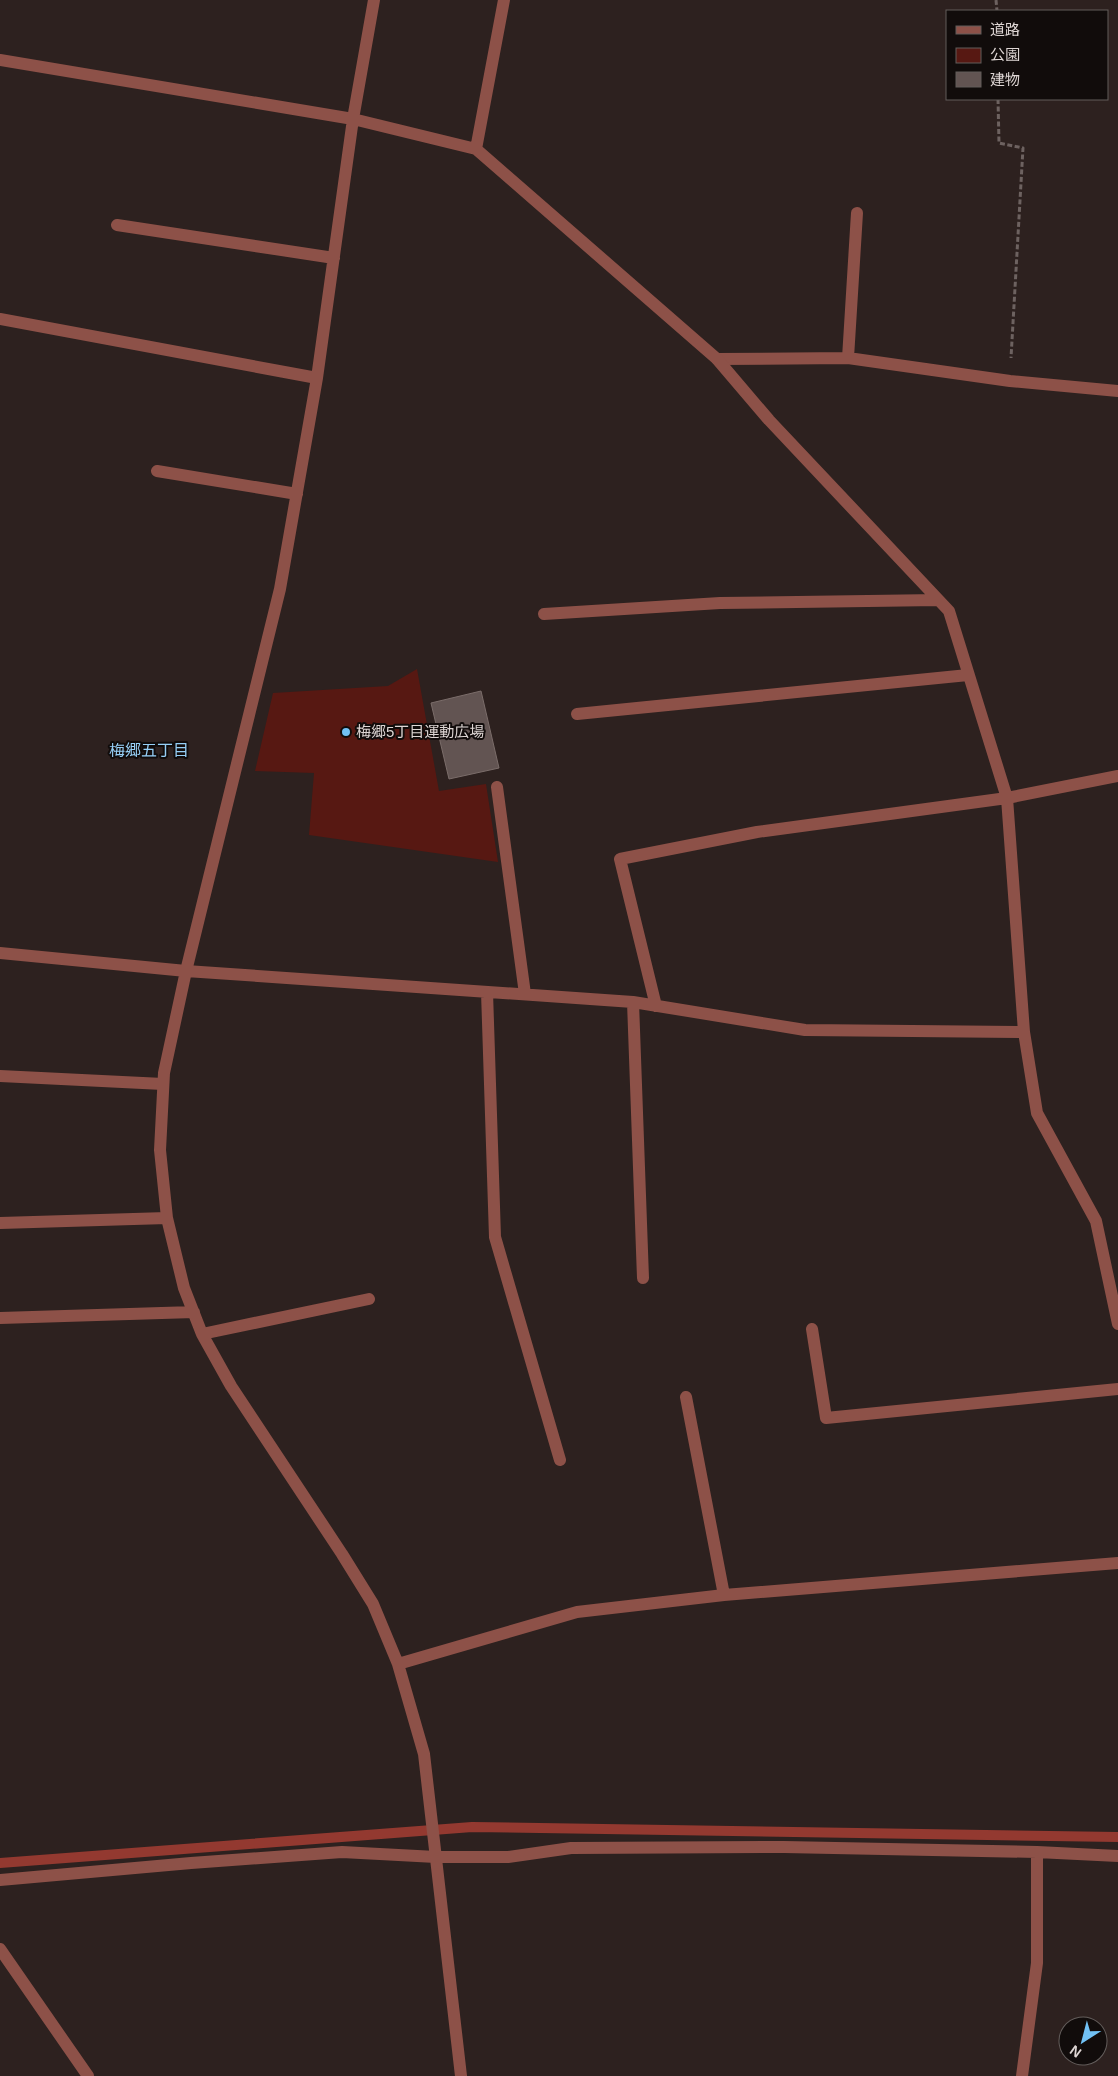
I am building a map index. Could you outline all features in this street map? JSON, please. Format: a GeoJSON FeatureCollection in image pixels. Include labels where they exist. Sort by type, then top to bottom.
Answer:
{"type":"FeatureCollection","features":[{"type":"Feature","properties":{"kind":"street"},"geometry":{"type":"LineString","coordinates":[[374,0],[353,118],[317,378],[280,590],[186,971],[164,1073],[160,1150],[167,1218],[184,1288],[202,1334],[231,1386],[373,1604],[398,1664],[424,1754],[461,2076]]}},
{"type":"Feature","properties":{"kind":"street"},"geometry":{"type":"LineString","coordinates":[[476,149],[504,0]]}},
{"type":"Feature","properties":{"kind":"street"},"geometry":{"type":"LineString","coordinates":[[0,60],[353,118],[476,149],[717,359],[769,420],[949,611],[1006,798],[1024,1032],[1036,1113],[1096,1221],[1118,1324]]}},
{"type":"Feature","properties":{"kind":"street"},"geometry":{"type":"LineString","coordinates":[[848,358],[857,212]]}},
{"type":"Feature","properties":{"kind":"street"},"geometry":{"type":"LineString","coordinates":[[117,225],[334,258]]}},
{"type":"Feature","properties":{"kind":"street"},"geometry":{"type":"LineString","coordinates":[[0,319],[317,378]]}},
{"type":"Feature","properties":{"kind":"street"},"geometry":{"type":"LineString","coordinates":[[717,359],[848,358],[1010,381],[1118,391]]}},
{"type":"Feature","properties":{"kind":"street"},"geometry":{"type":"LineString","coordinates":[[157,471],[296,494]]}},
{"type":"Feature","properties":{"kind":"street"},"geometry":{"type":"LineString","coordinates":[[544,614],[720,603],[938,600]]}},
{"type":"Feature","properties":{"kind":"street"},"geometry":{"type":"LineString","coordinates":[[577,714],[968,675]]}},
{"type":"Feature","properties":{"kind":"street"},"geometry":{"type":"LineString","coordinates":[[656,1006],[620,859],[756,832],[1006,798],[1118,776]]}},
{"type":"Feature","properties":{"kind":"street"},"geometry":{"type":"LineString","coordinates":[[497,787],[525,994]]}},
{"type":"Feature","properties":{"kind":"street"},"geometry":{"type":"LineString","coordinates":[[0,953],[186,971],[633,1002],[805,1030],[1024,1032]]}},
{"type":"Feature","properties":{"kind":"street"},"geometry":{"type":"LineString","coordinates":[[487,992],[495,1237],[560,1460]]}},
{"type":"Feature","properties":{"kind":"street"},"geometry":{"type":"LineString","coordinates":[[633,1002],[643,1278]]}},
{"type":"Feature","properties":{"kind":"street"},"geometry":{"type":"LineString","coordinates":[[0,1076],[163,1084]]}},
{"type":"Feature","properties":{"kind":"street"},"geometry":{"type":"LineString","coordinates":[[0,1223],[167,1218]]}},
{"type":"Feature","properties":{"kind":"street"},"geometry":{"type":"LineString","coordinates":[[202,1334],[369,1298]]}},
{"type":"Feature","properties":{"kind":"street"},"geometry":{"type":"LineString","coordinates":[[0,1318],[194,1312]]}},
{"type":"Feature","properties":{"kind":"street"},"geometry":{"type":"LineString","coordinates":[[812,1329],[826,1418],[1118,1389]]}},
{"type":"Feature","properties":{"kind":"street"},"geometry":{"type":"LineString","coordinates":[[686,1397],[724,1594]]}},
{"type":"Feature","properties":{"kind":"street"},"geometry":{"type":"LineString","coordinates":[[398,1664],[577,1612],[724,1594],[1118,1563]]}},
{"type":"Feature","properties":{"kind":"street"},"geometry":{"type":"LineString","coordinates":[[0,1880],[200,1862],[342,1852],[436,1857],[508,1857],[572,1848],[784,1847],[1037,1852],[1118,1856]]}},
{"type":"Feature","properties":{"kind":"street"},"geometry":{"type":"LineString","coordinates":[[1022,2076],[1037,1963],[1037,1852]]}},
{"type":"Feature","properties":{"kind":"street"},"geometry":{"type":"LineString","coordinates":[[0,1949],[88,2076]]}},
{"type":"Feature","properties":{"kind":"path"},"geometry":{"type":"LineString","coordinates":[[998,100],[999,144],[1023,148],[1010,381]]}},
{"type":"Feature","properties":{"kind":"green space","name":"梅郷5丁目運動広場"},"geometry":{"type":"Polygon","coordinates":[[[417,669],[439,791],[486,784],[498,862],[309,835],[314,773],[255,771],[273,693],[388,686],[417,669]]]}},
{"type":"Feature","properties":{"kind":"building"},"geometry":{"type":"Polygon","coordinates":[[[481,691],[499,768],[449,779],[431,703],[481,691]]]}},
{"type":"Feature","properties":{"kind":"waterway"},"geometry":{"type":"LineString","coordinates":[[0,1863],[472,1827],[1118,1837]]}},
{"type":"Feature","properties":{"kind":"place","name":"梅郷5丁目運動広場"},"geometry":{"type":"Point","coordinates":[346,732]}},
{"type":"Feature","properties":{"kind":"district","name":"梅郷五丁目"},"geometry":{"type":"Point","coordinates":[149,750]}}]}
